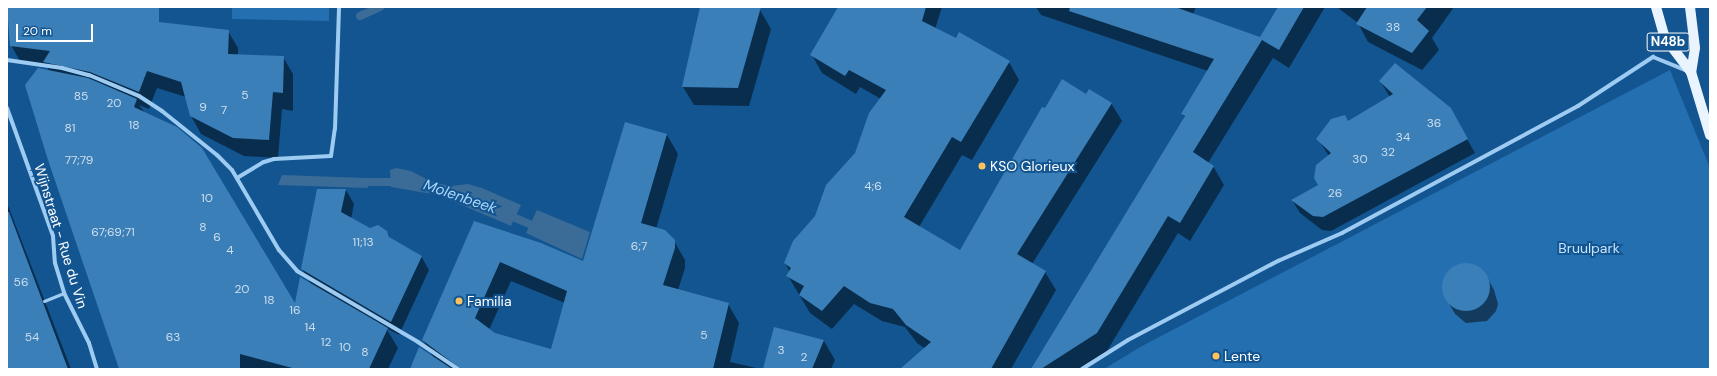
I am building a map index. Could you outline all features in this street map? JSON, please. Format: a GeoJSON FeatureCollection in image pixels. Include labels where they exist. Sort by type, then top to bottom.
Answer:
{"type":"FeatureCollection","features":[{"type":"Feature","properties":{"kind":"main road","name":"N48b"},"geometry":{"type":"LineString","coordinates":[[1656,7],[1665,38],[1691,72],[1710,135]]}},
{"type":"Feature","properties":{"kind":"main road","name":"N48b"},"geometry":{"type":"LineString","coordinates":[[1690,7],[1695,48],[1691,72]]}},
{"type":"Feature","properties":{"kind":"street"},"geometry":{"type":"LineString","coordinates":[[237,178],[269,161],[331,156],[335,128],[338,7]]}},
{"type":"Feature","properties":{"kind":"street"},"geometry":{"type":"LineString","coordinates":[[1082,369],[1128,340],[1278,261],[1342,233],[1578,106],[1653,57],[1691,72]]}},
{"type":"Feature","properties":{"kind":"street"},"geometry":{"type":"LineString","coordinates":[[7,60],[82,74],[139,96],[198,138],[224,162],[237,178],[287,261],[308,280],[418,342],[458,369]]}},
{"type":"Feature","properties":{"kind":"street","name":"Wijnstraat - Rue du Vin"},"geometry":{"type":"LineString","coordinates":[[7,108],[53,236],[55,263],[64,293],[88,343],[97,369]]}},
{"type":"Feature","properties":{"kind":"lane"},"geometry":{"type":"LineString","coordinates":[[44,301],[64,293]]}},
{"type":"Feature","properties":{"kind":"green space"},"geometry":{"type":"Polygon","coordinates":[[[232,7],[329,7],[329,21],[232,19],[232,7]]]}},
{"type":"Feature","properties":{"kind":"green space","name":"Bruulpark"},"geometry":{"type":"Polygon","coordinates":[[[1670,70],[1710,168],[1710,369],[1104,369],[1142,346],[1670,70]]]}},
{"type":"Feature","properties":{"kind":"water"},"geometry":{"type":"Polygon","coordinates":[[[396,168],[411,171],[432,182],[451,186],[468,184],[482,188],[521,205],[511,226],[438,195],[391,187],[390,170],[396,168]]]}},
{"type":"Feature","properties":{"kind":"water"},"geometry":{"type":"Polygon","coordinates":[[[282,175],[366,178],[368,188],[278,185],[282,175]]]}},
{"type":"Feature","properties":{"kind":"water"},"geometry":{"type":"Polygon","coordinates":[[[537,210],[590,232],[582,259],[526,233],[537,210]]]}},
{"type":"Feature","properties":{"kind":"building"},"geometry":{"type":"Polygon","coordinates":[[[7,7],[159,7],[159,22],[229,30],[228,54],[284,56],[283,93],[273,92],[269,140],[233,138],[190,116],[181,82],[147,71],[139,92],[90,72],[43,62],[50,51],[10,46],[7,7]]]}},
{"type":"Feature","properties":{"kind":"building"},"geometry":{"type":"Polygon","coordinates":[[[700,7],[761,7],[738,88],[682,87],[700,7]]]}},
{"type":"Feature","properties":{"kind":"building"},"geometry":{"type":"Polygon","coordinates":[[[838,7],[926,7],[922,21],[956,38],[959,32],[1010,61],[961,142],[952,137],[904,217],[960,250],[1042,107],[1045,108],[1062,79],[1086,94],[1089,89],[1112,103],[1017,254],[1046,271],[991,369],[900,369],[931,342],[906,325],[893,309],[870,303],[844,286],[822,311],[799,295],[804,286],[786,276],[791,268],[784,263],[793,241],[815,216],[826,185],[855,153],[869,113],[886,90],[849,70],[845,76],[810,55],[838,7]]]}},
{"type":"Feature","properties":{"kind":"building"},"geometry":{"type":"Polygon","coordinates":[[[1070,7],[1175,7],[1260,37],[1278,7],[1304,7],[1279,50],[1262,40],[1193,152],[1214,166],[1180,223],[1168,216],[1097,333],[1041,369],[1031,369],[1185,116],[1181,114],[1214,59],[1069,11],[1070,7]]]}},
{"type":"Feature","properties":{"kind":"building"},"geometry":{"type":"Polygon","coordinates":[[[1367,7],[1427,7],[1417,20],[1429,31],[1412,53],[1356,24],[1367,7]]]}},
{"type":"Feature","properties":{"kind":"building"},"geometry":{"type":"Polygon","coordinates":[[[1395,63],[1451,108],[1468,139],[1323,217],[1313,216],[1291,200],[1318,185],[1314,178],[1316,165],[1331,153],[1316,139],[1331,119],[1345,115],[1348,121],[1393,94],[1379,81],[1395,63]]]}},
{"type":"Feature","properties":{"kind":"building"},"geometry":{"type":"Polygon","coordinates":[[[38,68],[88,78],[137,99],[134,107],[177,127],[202,148],[295,303],[300,277],[388,328],[369,369],[296,369],[240,354],[240,369],[119,369],[47,157],[25,85],[38,68]]]}},
{"type":"Feature","properties":{"kind":"building"},"geometry":{"type":"Polygon","coordinates":[[[625,122],[667,134],[641,223],[665,230],[675,240],[675,248],[663,285],[729,303],[713,369],[461,369],[422,340],[474,221],[541,243],[583,261],[625,122]],[[500,262],[475,318],[495,333],[551,349],[567,291],[500,262]]]}},
{"type":"Feature","properties":{"kind":"building"},"geometry":{"type":"Polygon","coordinates":[[[317,189],[346,189],[341,212],[370,228],[378,225],[387,231],[389,237],[422,256],[391,322],[301,269],[317,189]]]}},
{"type":"Feature","properties":{"kind":"building"},"geometry":{"type":"Polygon","coordinates":[[[7,212],[9,212],[68,369],[7,369],[7,212]]]}},
{"type":"Feature","properties":{"kind":"building"},"geometry":{"type":"Polygon","coordinates":[[[1466,263],[1475,265],[1483,270],[1488,278],[1490,287],[1488,296],[1483,304],[1475,309],[1466,311],[1457,309],[1449,304],[1444,296],[1442,287],[1444,278],[1449,270],[1457,265],[1466,263]]]}},
{"type":"Feature","properties":{"kind":"building"},"geometry":{"type":"Polygon","coordinates":[[[774,327],[824,340],[812,369],[763,369],[774,327]]]}},
{"type":"Feature","properties":{"kind":"building"},"geometry":{"type":"Polygon","coordinates":[[[419,347],[452,369],[410,369],[419,347]]]}},
{"type":"Feature","properties":{"kind":"waterway"},"geometry":{"type":"LineString","coordinates":[[360,16],[380,7]]}},
{"type":"Feature","properties":{"kind":"waterway","name":"Molenbeek"},"geometry":{"type":"LineString","coordinates":[[357,182],[400,182]]}},
{"type":"Feature","properties":{"kind":"waterway","name":"Molenbeek"},"geometry":{"type":"LineString","coordinates":[[506,214],[539,228]]}},
{"type":"Feature","properties":{"kind":"place","name":"KSO Glorieux"},"geometry":{"type":"Point","coordinates":[982,166]}},
{"type":"Feature","properties":{"kind":"place","name":"Familia"},"geometry":{"type":"Point","coordinates":[459,301]}},
{"type":"Feature","properties":{"kind":"place","name":"Lente"},"geometry":{"type":"Point","coordinates":[1216,356]}}]}
